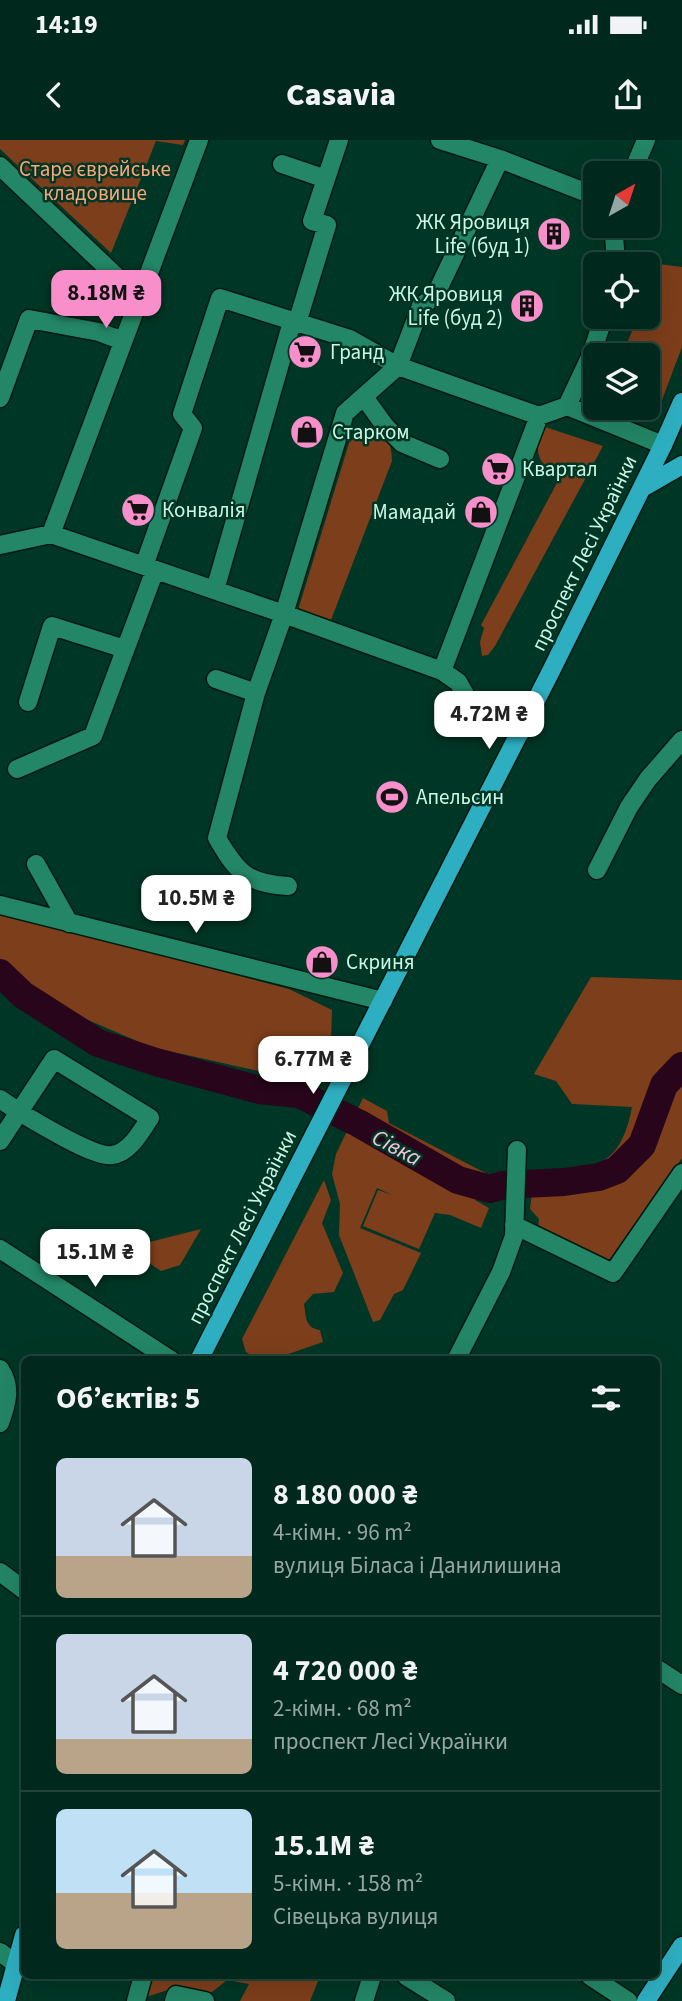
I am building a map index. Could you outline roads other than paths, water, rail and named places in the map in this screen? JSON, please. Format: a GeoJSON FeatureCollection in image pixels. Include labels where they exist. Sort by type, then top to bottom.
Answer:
{"type":"FeatureCollection","features":[{"type":"Feature","properties":{"kind":"main road","name":"проспект Лесі Українки"},"geometry":{"type":"LineString","coordinates":[[201,1356],[520,733],[682,402]]}},
{"type":"Feature","properties":{"kind":"main road"},"geometry":{"type":"LineString","coordinates":[[663,445],[682,435]]}},
{"type":"Feature","properties":{"kind":"main road"},"geometry":{"type":"LineString","coordinates":[[663,445],[682,456]]}},
{"type":"Feature","properties":{"kind":"main road"},"geometry":{"type":"LineString","coordinates":[[641,489],[682,465]]}},
{"type":"Feature","properties":{"kind":"main road"},"geometry":{"type":"LineString","coordinates":[[6,2001],[21,1946]]}},
{"type":"Feature","properties":{"kind":"main road"},"geometry":{"type":"LineString","coordinates":[[646,2001],[682,1946]]}},
{"type":"Feature","properties":{"kind":"street"},"geometry":{"type":"LineString","coordinates":[[51,534],[199,140]]}},
{"type":"Feature","properties":{"kind":"street"},"geometry":{"type":"LineString","coordinates":[[215,590],[294,322],[327,225],[312,221],[338,140]]}},
{"type":"Feature","properties":{"kind":"street"},"geometry":{"type":"LineString","coordinates":[[440,140],[583,190]]}},
{"type":"Feature","properties":{"kind":"street"},"geometry":{"type":"LineString","coordinates":[[637,161],[646,140]]}},
{"type":"Feature","properties":{"kind":"street"},"geometry":{"type":"LineString","coordinates":[[288,886],[263,885],[243,873],[228,857],[217,838],[257,694],[285,614],[345,413],[398,366],[421,306],[435,296],[500,159]]}},
{"type":"Feature","properties":{"kind":"street"},"geometry":{"type":"LineString","coordinates":[[282,164],[326,179]]}},
{"type":"Feature","properties":{"kind":"street"},"geometry":{"type":"LineString","coordinates":[[0,166],[139,298]]}},
{"type":"Feature","properties":{"kind":"street"},"geometry":{"type":"LineString","coordinates":[[17,769],[93,736],[125,649],[193,428],[182,414],[220,298],[350,339],[398,366],[539,416],[567,406],[663,445]]}},
{"type":"Feature","properties":{"kind":"street"},"geometry":{"type":"LineString","coordinates":[[0,398],[29,319],[99,332],[123,341]]}},
{"type":"Feature","properties":{"kind":"street"},"geometry":{"type":"LineString","coordinates":[[567,406],[599,329]]}},
{"type":"Feature","properties":{"kind":"street"},"geometry":{"type":"LineString","coordinates":[[363,397],[402,443],[440,459]]}},
{"type":"Feature","properties":{"kind":"street"},"geometry":{"type":"LineString","coordinates":[[442,671],[539,416]]}},
{"type":"Feature","properties":{"kind":"street"},"geometry":{"type":"LineString","coordinates":[[0,545],[51,534],[285,614],[442,671],[458,682],[473,708],[520,733]]}},
{"type":"Feature","properties":{"kind":"street"},"geometry":{"type":"LineString","coordinates":[[28,702],[52,626],[125,649]]}},
{"type":"Feature","properties":{"kind":"street"},"geometry":{"type":"LineString","coordinates":[[216,680],[257,694]]}},
{"type":"Feature","properties":{"kind":"street"},"geometry":{"type":"LineString","coordinates":[[597,870],[629,807],[648,779],[682,740]]}},
{"type":"Feature","properties":{"kind":"street"},"geometry":{"type":"LineString","coordinates":[[36,864],[69,923]]}},
{"type":"Feature","properties":{"kind":"street"},"geometry":{"type":"LineString","coordinates":[[0,905],[383,1002]]}},
{"type":"Feature","properties":{"kind":"street"},"geometry":{"type":"LineString","coordinates":[[0,1099],[19,1112],[96,1153],[113,1155],[131,1145],[150,1118],[54,1059],[19,1112],[0,1141]]}},
{"type":"Feature","properties":{"kind":"street"},"geometry":{"type":"LineString","coordinates":[[458,1356],[501,1272],[514,1236],[517,1150]]}},
{"type":"Feature","properties":{"kind":"street"},"geometry":{"type":"LineString","coordinates":[[514,1225],[613,1273],[682,1173]]}},
{"type":"Feature","properties":{"kind":"street"},"geometry":{"type":"LineString","coordinates":[[0,1249],[165,1356]]}},
{"type":"Feature","properties":{"kind":"street"},"geometry":{"type":"LineString","coordinates":[[0,1369],[6,1378],[8,1401],[0,1423]]}},
{"type":"Feature","properties":{"kind":"street"},"geometry":{"type":"LineString","coordinates":[[0,1572],[21,1588]]}},
{"type":"Feature","properties":{"kind":"street"},"geometry":{"type":"LineString","coordinates":[[660,1671],[682,1685]]}},
{"type":"Feature","properties":{"kind":"street"},"geometry":{"type":"LineString","coordinates":[[0,1952],[16,1964]]}},
{"type":"Feature","properties":{"kind":"street"},"geometry":{"type":"LineString","coordinates":[[136,2001],[142,1979]]}},
{"type":"Feature","properties":{"kind":"street"},"geometry":{"type":"LineString","coordinates":[[364,2001],[371,1979]]}},
{"type":"Feature","properties":{"kind":"street"},"geometry":{"type":"LineString","coordinates":[[411,1979],[446,2001]]}},
{"type":"Feature","properties":{"kind":"street"},"geometry":{"type":"LineString","coordinates":[[595,1979],[628,2001]]}},
{"type":"Feature","properties":{"kind":"street"},"geometry":{"type":"LineString","coordinates":[[174,2001],[176,1995],[205,2001]]}},
{"type":"Feature","properties":{"kind":"waterway","name":"Сівка"},"geometry":{"type":"LineString","coordinates":[[0,973],[23,995],[98,1043],[260,1090],[299,1094],[358,1123],[458,1180],[490,1189],[503,1185],[599,1177],[617,1170],[642,1145],[664,1085],[682,1066]]}},
{"type":"Feature","properties":{"kind":"place","name":"ЖК Яровиця Life (буд 1)"},"geometry":{"type":"Point","coordinates":[554,234]}},
{"type":"Feature","properties":{"kind":"place","name":"ЖК Яровиця Life (буд 2)"},"geometry":{"type":"Point","coordinates":[527,306]}},
{"type":"Feature","properties":{"kind":"place","name":"Гранд"},"geometry":{"type":"Point","coordinates":[305,352]}},
{"type":"Feature","properties":{"kind":"place","name":"Старком"},"geometry":{"type":"Point","coordinates":[307,432]}},
{"type":"Feature","properties":{"kind":"place","name":"Квартал"},"geometry":{"type":"Point","coordinates":[498,469]}},
{"type":"Feature","properties":{"kind":"place","name":"Конвалія"},"geometry":{"type":"Point","coordinates":[138,510]}},
{"type":"Feature","properties":{"kind":"place","name":"Мамадай"},"geometry":{"type":"Point","coordinates":[481,512]}},
{"type":"Feature","properties":{"kind":"place","name":"Апельсин"},"geometry":{"type":"Point","coordinates":[392,797]}},
{"type":"Feature","properties":{"kind":"place","name":"Скриня"},"geometry":{"type":"Point","coordinates":[322,962]}},
{"type":"Feature","properties":{"kind":"park label","name":"Старе єврейське кладовище"},"geometry":{"type":"Point","coordinates":[95,181]}}]}
